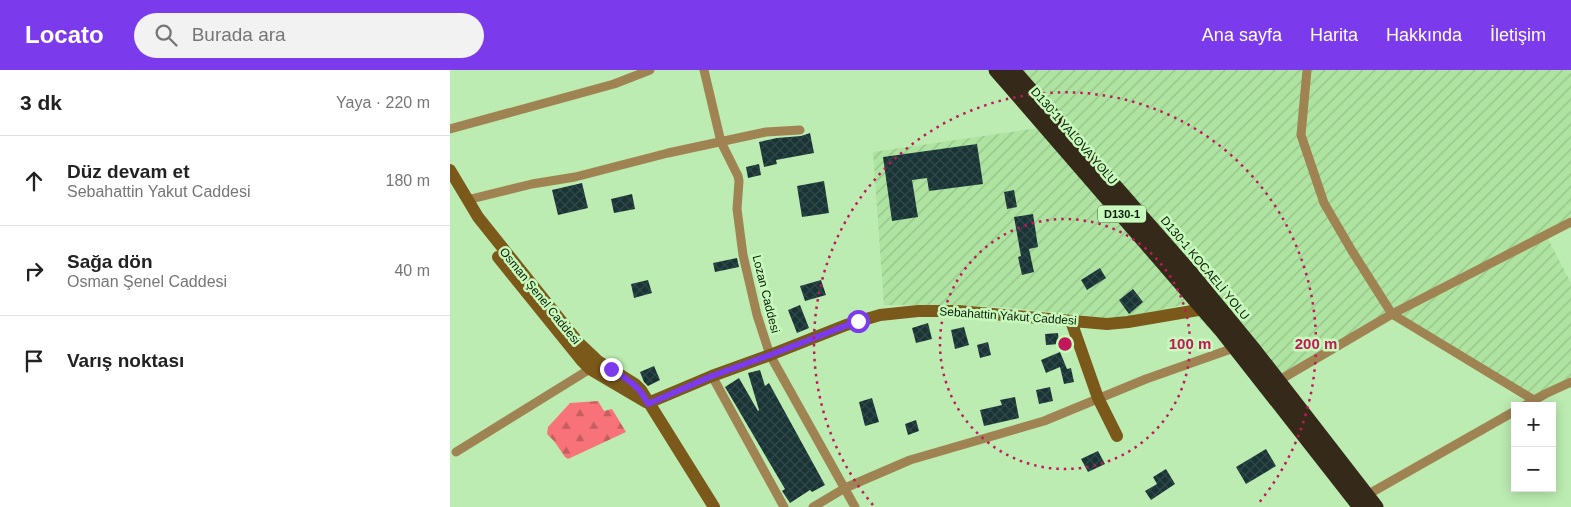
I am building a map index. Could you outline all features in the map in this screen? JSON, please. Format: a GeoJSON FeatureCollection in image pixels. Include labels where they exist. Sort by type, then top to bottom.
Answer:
{"type":"FeatureCollection","features":[{"type":"Feature","properties":{"kind":"highway","name":"D130-1 YALOVA YOLU"},"geometry":{"type":"LineString","coordinates":[[996,70],[1201,310],[1253,359],[1356,503]]}},
{"type":"Feature","properties":{"kind":"highway","name":"D130-1 KOCAELİ YOLU"},"geometry":{"type":"LineString","coordinates":[[1013,70],[1191,273],[1253,359]]}},
{"type":"Feature","properties":{"kind":"highway","name":"D130-1"},"geometry":{"type":"LineString","coordinates":[[1253,359],[1278,381],[1356,503],[1376,507]]}},
{"type":"Feature","properties":{"kind":"street"},"geometry":{"type":"LineString","coordinates":[[450,129],[629,74],[650,70]]}},
{"type":"Feature","properties":{"kind":"street","name":"Lozan Caddesi"},"geometry":{"type":"LineString","coordinates":[[704,70],[721,142],[738,176],[737,209],[743,255],[757,315],[770,355],[855,507]]}},
{"type":"Feature","properties":{"kind":"street"},"geometry":{"type":"LineString","coordinates":[[1307,70],[1301,135],[1324,202],[1392,314],[1534,400]]}},
{"type":"Feature","properties":{"kind":"street"},"geometry":{"type":"LineString","coordinates":[[463,202],[532,184],[575,177],[668,153],[766,132],[800,130]]}},
{"type":"Feature","properties":{"kind":"street","name":"Osman Şenel Caddesi"},"geometry":{"type":"LineString","coordinates":[[450,170],[474,226],[582,361],[648,404]]}},
{"type":"Feature","properties":{"kind":"street","name":"Osman Şenel Caddesi"},"geometry":{"type":"LineString","coordinates":[[450,187],[578,342],[598,361],[635,384],[641,390],[714,507]]}},
{"type":"Feature","properties":{"kind":"street"},"geometry":{"type":"LineString","coordinates":[[1278,381],[1392,314],[1571,222]]}},
{"type":"Feature","properties":{"kind":"street","name":"Sebahattin Yakut Caddesi"},"geometry":{"type":"LineString","coordinates":[[648,404],[712,376],[858,321],[891,314],[958,310],[1118,324],[1201,310]]}},
{"type":"Feature","properties":{"kind":"street"},"geometry":{"type":"LineString","coordinates":[[1201,310],[1356,503],[1511,413]]}},
{"type":"Feature","properties":{"kind":"street"},"geometry":{"type":"LineString","coordinates":[[1071,321],[1098,398],[1117,436]]}},
{"type":"Feature","properties":{"kind":"street"},"geometry":{"type":"LineString","coordinates":[[813,507],[845,488],[910,460],[1044,421],[1098,398],[1231,349]]}},
{"type":"Feature","properties":{"kind":"street"},"geometry":{"type":"LineString","coordinates":[[456,452],[590,368]]}},
{"type":"Feature","properties":{"kind":"street"},"geometry":{"type":"LineString","coordinates":[[712,376],[784,507]]}},
{"type":"Feature","properties":{"kind":"street"},"geometry":{"type":"LineString","coordinates":[[1531,402],[1571,382]]}},
{"type":"Feature","properties":{"kind":"shaded area"},"geometry":{"type":"Polygon","coordinates":[[[996,70],[1571,70],[1571,222],[1546,235],[1571,283],[1571,380],[1531,399],[1392,314],[1282,379],[1218,338],[1186,304],[1125,318],[1107,318],[1002,307],[884,305],[873,152],[1045,127],[996,70]]]}},
{"type":"Feature","properties":{"kind":"green space"},"geometry":{"type":"Polygon","coordinates":[[[598,401],[604,411],[612,409],[626,432],[568,459],[547,434],[548,427],[570,403],[598,401]]]}},
{"type":"Feature","properties":{"kind":"building"},"geometry":{"type":"Polygon","coordinates":[[[810,133],[814,153],[776,160],[777,164],[764,167],[759,142],[810,133]]]}},
{"type":"Feature","properties":{"kind":"building"},"geometry":{"type":"Polygon","coordinates":[[[977,144],[983,184],[929,191],[927,178],[912,180],[918,217],[892,221],[883,157],[977,144]]]}},
{"type":"Feature","properties":{"kind":"building"},"geometry":{"type":"Polygon","coordinates":[[[759,164],[761,175],[748,178],[746,167],[759,164]]]}},
{"type":"Feature","properties":{"kind":"building"},"geometry":{"type":"Polygon","coordinates":[[[824,181],[829,213],[802,217],[797,186],[824,181]]]}},
{"type":"Feature","properties":{"kind":"building"},"geometry":{"type":"Polygon","coordinates":[[[582,183],[588,208],[558,215],[552,190],[582,183]]]}},
{"type":"Feature","properties":{"kind":"building"},"geometry":{"type":"Polygon","coordinates":[[[1014,190],[1017,207],[1007,209],[1004,192],[1014,190]]]}},
{"type":"Feature","properties":{"kind":"building"},"geometry":{"type":"Polygon","coordinates":[[[632,194],[635,209],[614,213],[611,199],[632,194]]]}},
{"type":"Feature","properties":{"kind":"building"},"geometry":{"type":"Polygon","coordinates":[[[1033,214],[1038,247],[1029,249],[1034,272],[1022,275],[1018,257],[1021,256],[1014,217],[1033,214]]]}},
{"type":"Feature","properties":{"kind":"building"},"geometry":{"type":"Polygon","coordinates":[[[737,258],[739,267],[715,272],[713,263],[737,258]]]}},
{"type":"Feature","properties":{"kind":"building"},"geometry":{"type":"Polygon","coordinates":[[[1100,268],[1106,278],[1087,290],[1081,280],[1100,268]]]}},
{"type":"Feature","properties":{"kind":"building"},"geometry":{"type":"Polygon","coordinates":[[[648,280],[652,293],[634,298],[631,284],[648,280]]]}},
{"type":"Feature","properties":{"kind":"building"},"geometry":{"type":"Polygon","coordinates":[[[821,280],[826,295],[805,301],[800,286],[821,280]]]}},
{"type":"Feature","properties":{"kind":"building"},"geometry":{"type":"Polygon","coordinates":[[[1133,289],[1143,302],[1129,314],[1119,300],[1133,289]]]}},
{"type":"Feature","properties":{"kind":"building"},"geometry":{"type":"Polygon","coordinates":[[[800,305],[809,328],[797,333],[788,310],[800,305]]]}},
{"type":"Feature","properties":{"kind":"building"},"geometry":{"type":"Polygon","coordinates":[[[928,323],[932,339],[916,343],[912,328],[928,323]]]}},
{"type":"Feature","properties":{"kind":"building"},"geometry":{"type":"Polygon","coordinates":[[[964,327],[969,345],[955,349],[951,330],[964,327]]]}},
{"type":"Feature","properties":{"kind":"building"},"geometry":{"type":"Polygon","coordinates":[[[1058,333],[1059,344],[1046,345],[1045,334],[1058,333]]]}},
{"type":"Feature","properties":{"kind":"building"},"geometry":{"type":"Polygon","coordinates":[[[988,342],[991,355],[980,358],[977,345],[988,342]]]}},
{"type":"Feature","properties":{"kind":"building"},"geometry":{"type":"Polygon","coordinates":[[[1060,352],[1067,369],[1071,368],[1074,382],[1064,384],[1060,367],[1046,373],[1041,360],[1060,352]]]}},
{"type":"Feature","properties":{"kind":"building"},"geometry":{"type":"Polygon","coordinates":[[[654,366],[660,380],[648,386],[640,372],[654,366]]]}},
{"type":"Feature","properties":{"kind":"building"},"geometry":{"type":"Polygon","coordinates":[[[760,370],[765,386],[769,383],[825,485],[812,492],[810,490],[790,503],[782,491],[785,489],[725,387],[739,378],[758,411],[748,373],[760,370]]]}},
{"type":"Feature","properties":{"kind":"building"},"geometry":{"type":"Polygon","coordinates":[[[1050,387],[1053,401],[1039,404],[1036,390],[1050,387]]]}},
{"type":"Feature","properties":{"kind":"building"},"geometry":{"type":"Polygon","coordinates":[[[1015,397],[1019,418],[984,426],[980,410],[1002,405],[1000,400],[1015,397]]]}},
{"type":"Feature","properties":{"kind":"building"},"geometry":{"type":"Polygon","coordinates":[[[872,398],[879,422],[865,426],[859,402],[872,398]]]}},
{"type":"Feature","properties":{"kind":"building"},"geometry":{"type":"Polygon","coordinates":[[[916,420],[919,431],[908,435],[905,424],[916,420]]]}},
{"type":"Feature","properties":{"kind":"building"},"geometry":{"type":"Polygon","coordinates":[[[1266,449],[1276,466],[1246,484],[1236,467],[1266,449]]]}},
{"type":"Feature","properties":{"kind":"building"},"geometry":{"type":"Polygon","coordinates":[[[1098,451],[1105,464],[1088,472],[1081,459],[1098,451]]]}},
{"type":"Feature","properties":{"kind":"building"},"geometry":{"type":"Polygon","coordinates":[[[1166,469],[1175,484],[1151,500],[1145,491],[1157,484],[1153,477],[1166,469]]]}},
{"type":"Feature","properties":{"kind":"route"},"geometry":{"type":"LineString","coordinates":[[611,369],[635,384],[641,390],[648,404],[712,376],[858,321]]}}]}
